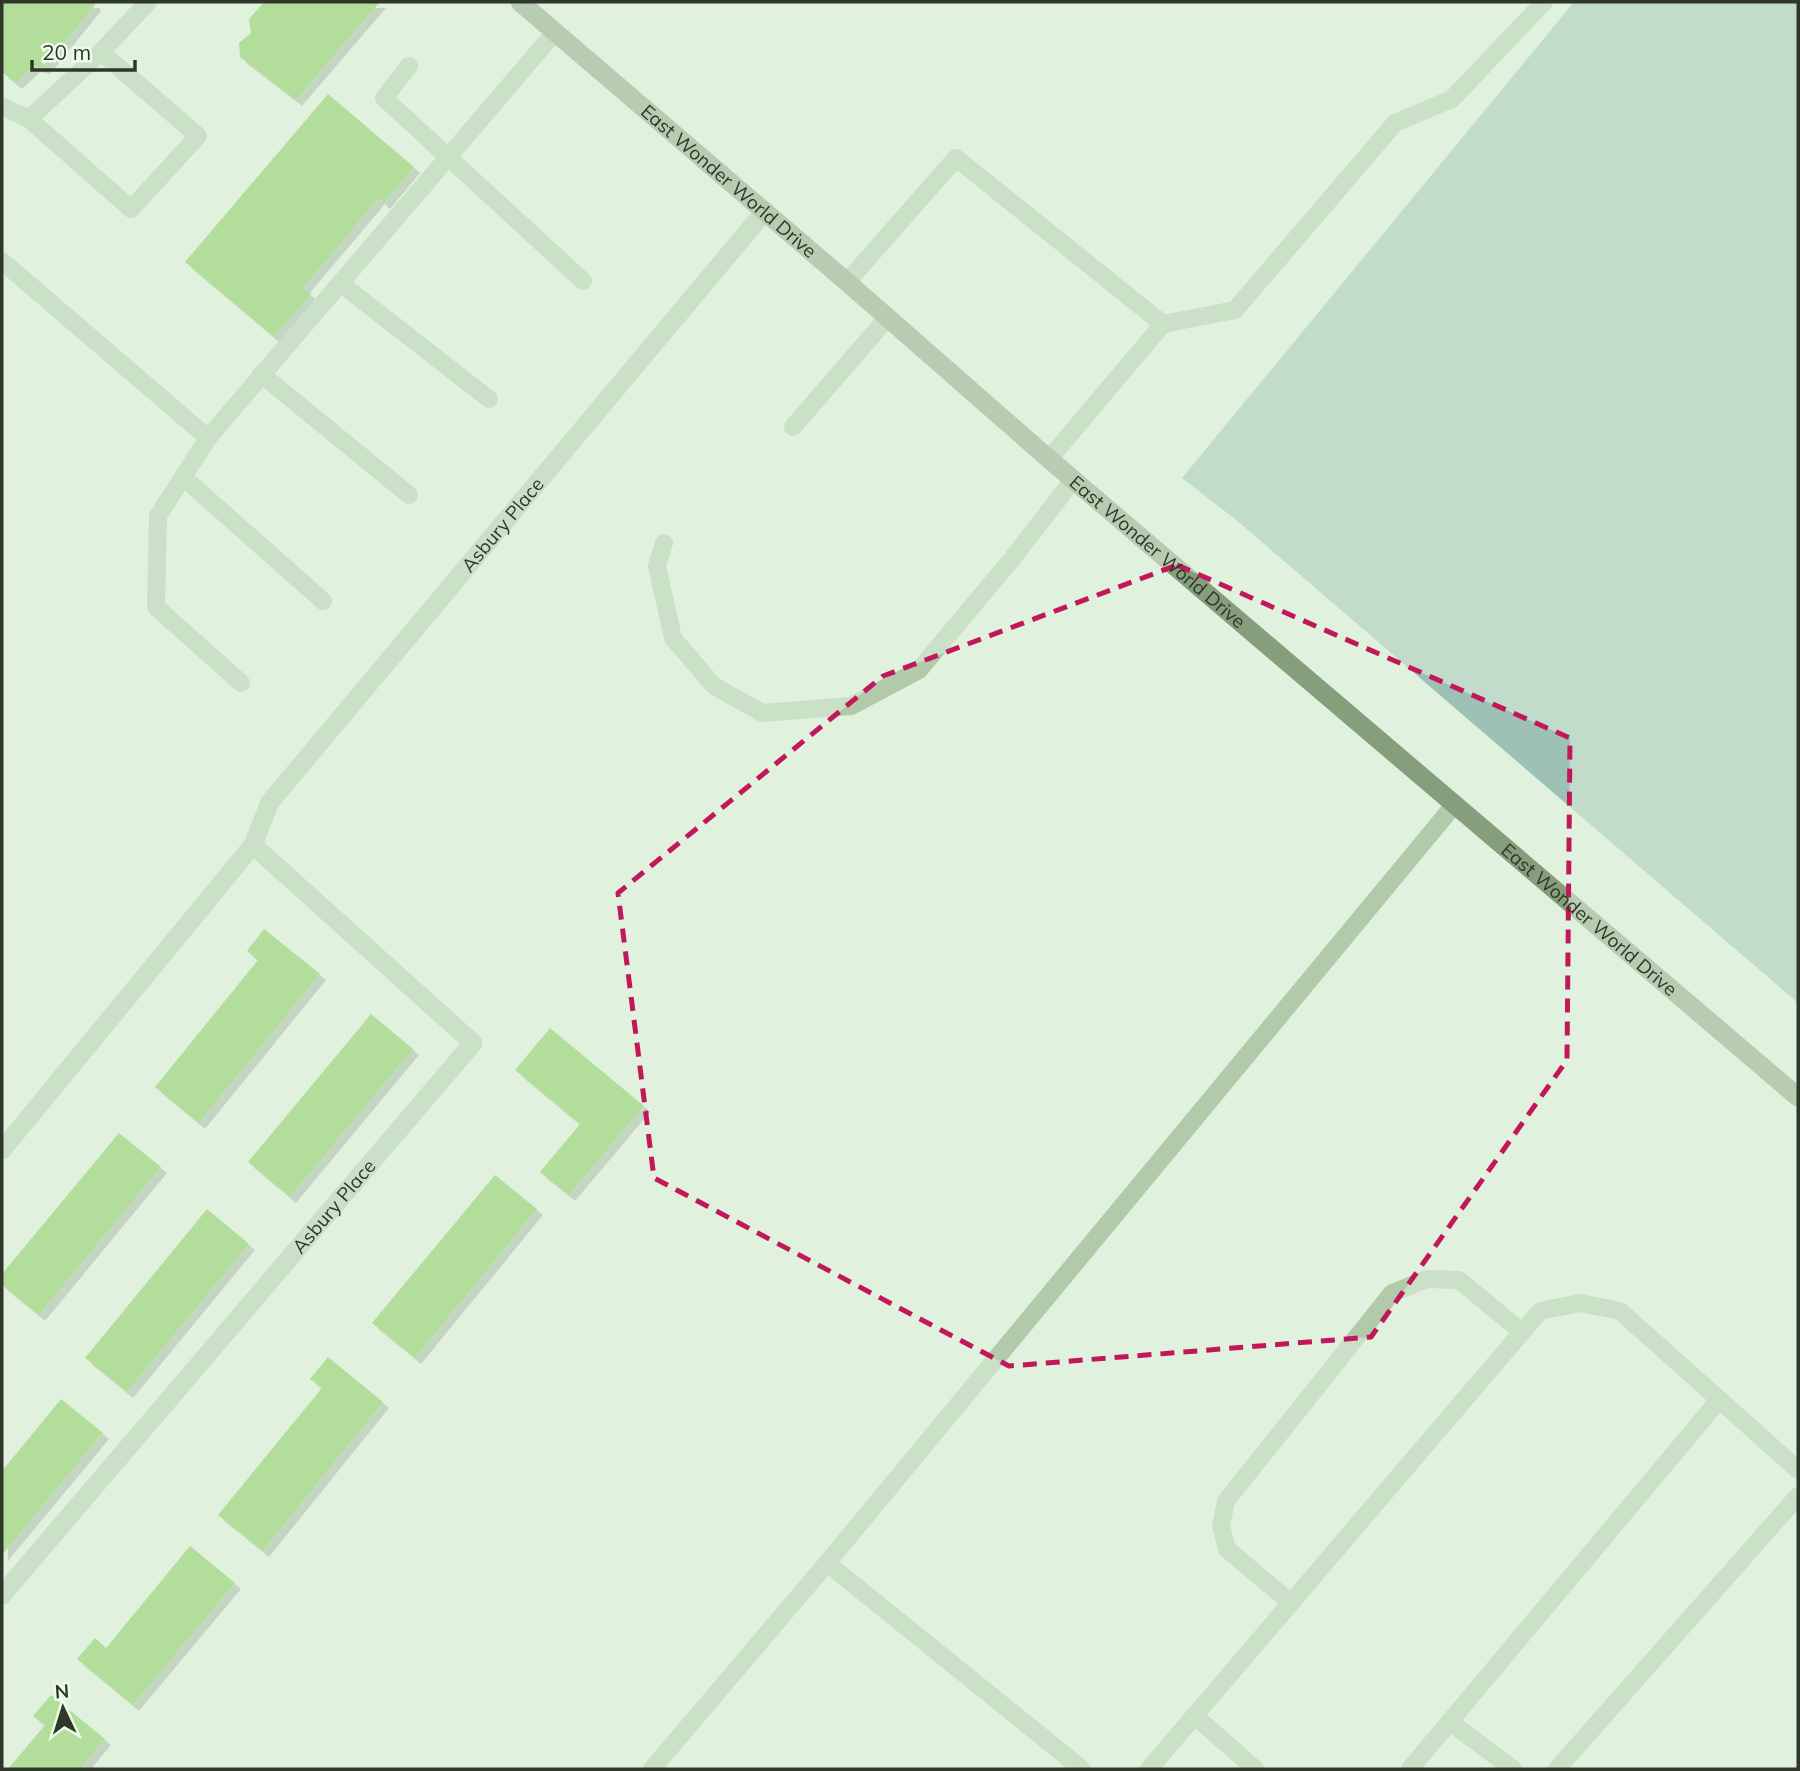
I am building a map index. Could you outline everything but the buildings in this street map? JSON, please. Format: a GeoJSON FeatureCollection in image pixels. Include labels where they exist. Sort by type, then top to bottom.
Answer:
{"type":"FeatureCollection","features":[{"type":"Feature","properties":{"kind":"main road","name":"East Wonder World Drive"},"geometry":{"type":"LineString","coordinates":[[520,2],[888,317],[1073,480],[1798,1097]]}},
{"type":"Feature","properties":{"kind":"street","name":"Asbury Place"},"geometry":{"type":"LineString","coordinates":[[2,1150],[253,845],[270,802],[765,211]]}},
{"type":"Feature","properties":{"kind":"street","name":"Asbury Place"},"geometry":{"type":"LineString","coordinates":[[2,1595],[473,1043],[253,845]]}},
{"type":"Feature","properties":{"kind":"lane"},"geometry":{"type":"LineString","coordinates":[[29,118],[101,51],[148,2]]}},
{"type":"Feature","properties":{"kind":"lane"},"geometry":{"type":"LineString","coordinates":[[1049,459],[1163,324],[1235,310],[1395,123],[1452,99],[1544,2]]}},
{"type":"Feature","properties":{"kind":"lane"},"geometry":{"type":"LineString","coordinates":[[241,682],[156,607],[158,516],[208,438],[555,32]]}},
{"type":"Feature","properties":{"kind":"lane"},"geometry":{"type":"LineString","coordinates":[[2,106],[29,118],[131,209],[198,136],[101,51]]}},
{"type":"Feature","properties":{"kind":"lane"},"geometry":{"type":"LineString","coordinates":[[409,66],[384,98],[583,281]]}},
{"type":"Feature","properties":{"kind":"lane"},"geometry":{"type":"LineString","coordinates":[[847,282],[956,158],[1163,324]]}},
{"type":"Feature","properties":{"kind":"lane"},"geometry":{"type":"LineString","coordinates":[[2,261],[208,438]]}},
{"type":"Feature","properties":{"kind":"lane"},"geometry":{"type":"LineString","coordinates":[[340,283],[489,399]]}},
{"type":"Feature","properties":{"kind":"lane"},"geometry":{"type":"LineString","coordinates":[[793,427],[888,317]]}},
{"type":"Feature","properties":{"kind":"lane"},"geometry":{"type":"LineString","coordinates":[[261,374],[409,495]]}},
{"type":"Feature","properties":{"kind":"lane"},"geometry":{"type":"LineString","coordinates":[[183,477],[323,601]]}},
{"type":"Feature","properties":{"kind":"lane"},"geometry":{"type":"LineString","coordinates":[[664,543],[657,566],[673,638],[714,686],[762,713],[851,706],[919,670],[1012,559],[1073,480]]}},
{"type":"Feature","properties":{"kind":"lane"},"geometry":{"type":"LineString","coordinates":[[652,1769],[827,1563],[1455,804]]}},
{"type":"Feature","properties":{"kind":"lane"},"geometry":{"type":"LineString","coordinates":[[1291,1603],[1227,1549],[1221,1526],[1226,1501],[1392,1293],[1427,1279],[1460,1279],[1522,1332]]}},
{"type":"Feature","properties":{"kind":"lane"},"geometry":{"type":"LineString","coordinates":[[1149,1769],[1540,1311],[1580,1303],[1620,1311],[1798,1471]]}},
{"type":"Feature","properties":{"kind":"lane"},"geometry":{"type":"LineString","coordinates":[[1410,1769],[1719,1400]]}},
{"type":"Feature","properties":{"kind":"lane"},"geometry":{"type":"LineString","coordinates":[[1558,1769],[1798,1496]]}},
{"type":"Feature","properties":{"kind":"lane"},"geometry":{"type":"LineString","coordinates":[[827,1563],[1082,1769]]}},
{"type":"Feature","properties":{"kind":"lane"},"geometry":{"type":"LineString","coordinates":[[1195,1716],[1255,1769]]}},
{"type":"Feature","properties":{"kind":"lane"},"geometry":{"type":"LineString","coordinates":[[1450,1722],[1513,1769]]}},
{"type":"Feature","properties":{"kind":"highlighted area"},"geometry":{"type":"Polygon","coordinates":[[[1177,565],[1570,738],[1567,1060],[1371,1337],[1009,1366],[654,1178],[618,893],[883,676],[1177,565]]]}},
{"type":"Feature","properties":{"kind":"shaded area"},"geometry":{"type":"Polygon","coordinates":[[[1574,2],[1798,2],[1798,1003],[1235,519],[1182,478],[1574,2]]]}}]}
